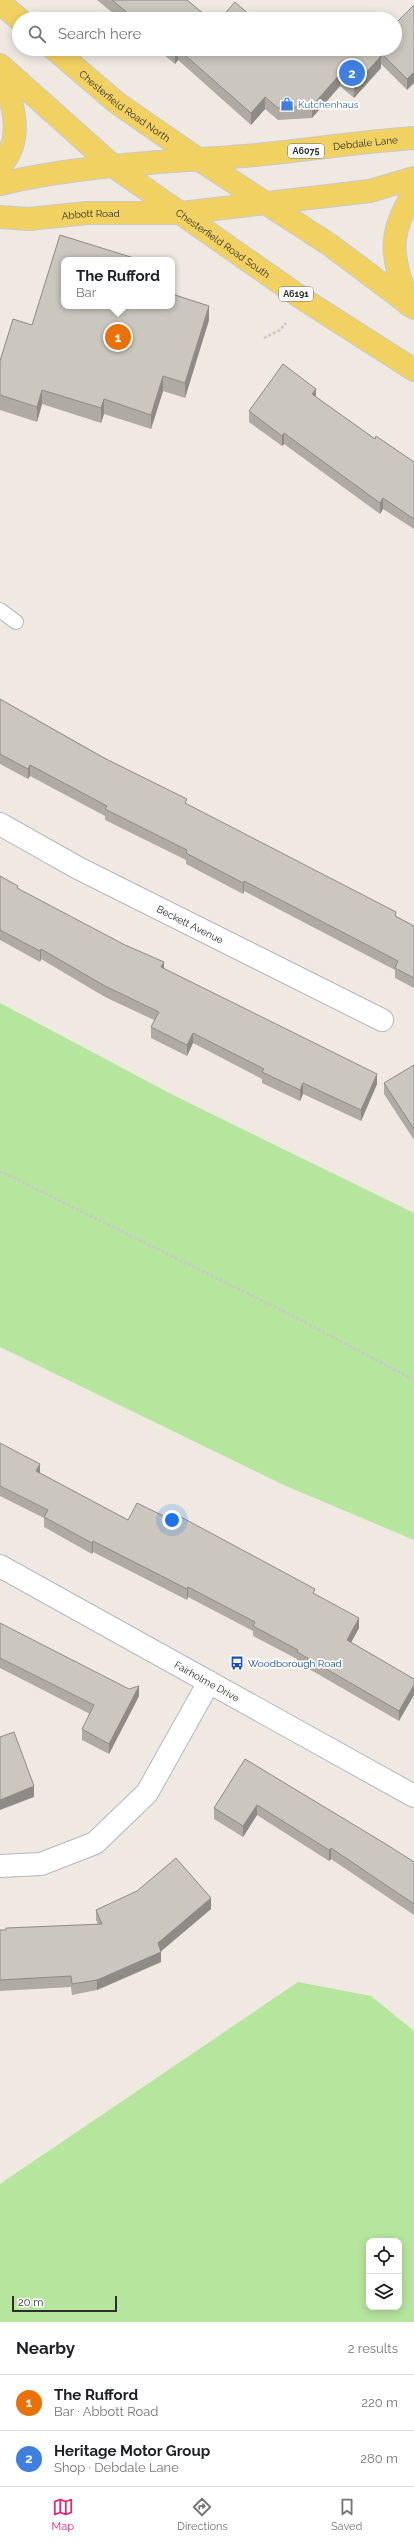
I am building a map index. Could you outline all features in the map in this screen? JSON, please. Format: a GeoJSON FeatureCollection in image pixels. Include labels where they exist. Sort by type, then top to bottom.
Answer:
{"type":"FeatureCollection","features":[{"type":"Feature","properties":{"kind":"main road"},"geometry":{"type":"LineString","coordinates":[[0,3],[12,13]]}},
{"type":"Feature","properties":{"kind":"main road","name":"Chesterfield Road North"},"geometry":{"type":"LineString","coordinates":[[62,56],[108,96],[198,160]]}},
{"type":"Feature","properties":{"kind":"main road","name":"A6191"},"geometry":{"type":"LineString","coordinates":[[0,65],[113,166]]}},
{"type":"Feature","properties":{"kind":"main road"},"geometry":{"type":"LineString","coordinates":[[0,75],[7,87],[16,117],[10,152],[0,166]]}},
{"type":"Feature","properties":{"kind":"main road","name":"Debdale Lane"},"geometry":{"type":"LineString","coordinates":[[198,160],[313,150],[414,138]]}},
{"type":"Feature","properties":{"kind":"main road"},"geometry":{"type":"LineString","coordinates":[[198,160],[330,245],[411,307]]}},
{"type":"Feature","properties":{"kind":"main road","name":"A6075"},"geometry":{"type":"LineString","coordinates":[[0,184],[39,175],[113,166],[198,160]]}},
{"type":"Feature","properties":{"kind":"main road","name":"Chesterfield Road South"},"geometry":{"type":"LineString","coordinates":[[113,166],[303,299],[414,370]]}},
{"type":"Feature","properties":{"kind":"main road"},"geometry":{"type":"LineString","coordinates":[[268,204],[370,191],[414,178]]}},
{"type":"Feature","properties":{"kind":"main road"},"geometry":{"type":"LineString","coordinates":[[411,307],[395,265],[396,225],[414,193]]}},
{"type":"Feature","properties":{"kind":"main road","name":"Abbott Road"},"geometry":{"type":"LineString","coordinates":[[0,217],[29,219],[87,213],[181,213],[268,204]]}},
{"type":"Feature","properties":{"kind":"street","name":"Beckett Avenue"},"geometry":{"type":"LineString","coordinates":[[0,824],[78,868],[382,1020]]}},
{"type":"Feature","properties":{"kind":"street","name":"Fairholme Drive"},"geometry":{"type":"LineString","coordinates":[[0,1566],[414,1796]]}},
{"type":"Feature","properties":{"kind":"street"},"geometry":{"type":"LineString","coordinates":[[0,1866],[41,1864],[95,1843],[147,1793],[209,1682]]}},
{"type":"Feature","properties":{"kind":"lane"},"geometry":{"type":"LineString","coordinates":[[0,610],[16,622]]}},
{"type":"Feature","properties":{"kind":"path"},"geometry":{"type":"LineString","coordinates":[[264,338],[280,330],[286,322]]}},
{"type":"Feature","properties":{"kind":"path"},"geometry":{"type":"LineString","coordinates":[[0,1171],[291,1315],[414,1380]]}},
{"type":"Feature","properties":{"kind":"green space"},"geometry":{"type":"Polygon","coordinates":[[[0,1003],[175,1096],[414,1213],[414,1540],[286,1486],[0,1347],[0,1003]]]}},
{"type":"Feature","properties":{"kind":"green space"},"geometry":{"type":"Polygon","coordinates":[[[298,1982],[371,1996],[414,2031],[414,2322],[0,2322],[0,2184],[298,1982]]]}},
{"type":"Feature","properties":{"kind":"building"},"geometry":{"type":"Polygon","coordinates":[[[112,0],[187,0],[202,12],[127,12],[112,0]]]}},
{"type":"Feature","properties":{"kind":"building"},"geometry":{"type":"Polygon","coordinates":[[[235,2],[246,12],[226,12],[235,2]]]}},
{"type":"Feature","properties":{"kind":"building"},"geometry":{"type":"Polygon","coordinates":[[[414,5],[414,72],[407,79],[384,56],[402,56],[402,17],[414,5]]]}},
{"type":"Feature","properties":{"kind":"building"},"geometry":{"type":"Polygon","coordinates":[[[186,56],[381,56],[354,86],[340,74],[312,106],[278,108],[265,97],[251,113],[186,56]]]}},
{"type":"Feature","properties":{"kind":"building"},"geometry":{"type":"Polygon","coordinates":[[[60,235],[131,257],[61,257],[61,309],[175,309],[175,295],[209,306],[185,383],[163,376],[151,415],[104,399],[101,408],[42,390],[37,407],[0,395],[0,361],[13,319],[32,325],[60,235]]]}},
{"type":"Feature","properties":{"kind":"building"},"geometry":{"type":"Polygon","coordinates":[[[283,364],[316,389],[312,394],[375,439],[376,436],[414,462],[414,519],[383,498],[380,503],[284,433],[282,436],[249,411],[283,364]]]}},
{"type":"Feature","properties":{"kind":"building"},"geometry":{"type":"Polygon","coordinates":[[[0,699],[104,758],[187,799],[185,803],[396,912],[395,916],[414,926],[414,978],[395,968],[398,961],[244,881],[243,883],[186,853],[187,850],[105,809],[107,806],[30,765],[28,769],[0,754],[0,699]]]}},
{"type":"Feature","properties":{"kind":"building"},"geometry":{"type":"Polygon","coordinates":[[[0,876],[18,886],[17,888],[125,945],[164,962],[161,967],[377,1074],[361,1110],[303,1083],[300,1090],[262,1072],[264,1069],[193,1033],[187,1045],[151,1027],[159,1012],[105,986],[41,949],[40,951],[0,930],[0,876]]]}},
{"type":"Feature","properties":{"kind":"building"},"geometry":{"type":"Polygon","coordinates":[[[414,1065],[414,1129],[384,1083],[414,1065]]]}},
{"type":"Feature","properties":{"kind":"building"},"geometry":{"type":"Polygon","coordinates":[[[0,1443],[40,1464],[36,1471],[128,1520],[137,1503],[178,1523],[181,1517],[315,1589],[313,1593],[359,1618],[347,1640],[414,1679],[414,1685],[399,1711],[297,1652],[298,1650],[253,1626],[255,1622],[188,1587],[187,1589],[93,1541],[92,1543],[44,1517],[48,1510],[0,1486],[0,1443]]]}},
{"type":"Feature","properties":{"kind":"building"},"geometry":{"type":"Polygon","coordinates":[[[0,1623],[129,1689],[139,1686],[109,1744],[82,1729],[94,1705],[0,1658],[0,1623]]]}},
{"type":"Feature","properties":{"kind":"building"},"geometry":{"type":"Polygon","coordinates":[[[14,1732],[34,1786],[0,1800],[0,1737],[14,1732]]]}},
{"type":"Feature","properties":{"kind":"building"},"geometry":{"type":"Polygon","coordinates":[[[245,1759],[414,1862],[414,1904],[331,1848],[329,1850],[257,1805],[243,1826],[214,1808],[245,1759]]]}},
{"type":"Feature","properties":{"kind":"building"},"geometry":{"type":"Polygon","coordinates":[[[176,1858],[211,1898],[158,1943],[161,1952],[97,1980],[72,1984],[71,1976],[0,1980],[0,1930],[6,1930],[6,1928],[102,1924],[96,1910],[137,1891],[176,1858]]]}},
{"type":"Feature","properties":{"kind":"place","name":"Heritage Motor Group"},"geometry":{"type":"Point","coordinates":[352,73]}},
{"type":"Feature","properties":{"kind":"place","name":"Kutchenhaus"},"geometry":{"type":"Point","coordinates":[287,104]}},
{"type":"Feature","properties":{"kind":"place","name":"The Rufford"},"geometry":{"type":"Point","coordinates":[118,337]}},
{"type":"Feature","properties":{"kind":"place","name":"Woodborough Road"},"geometry":{"type":"Point","coordinates":[237,1663]}}]}
